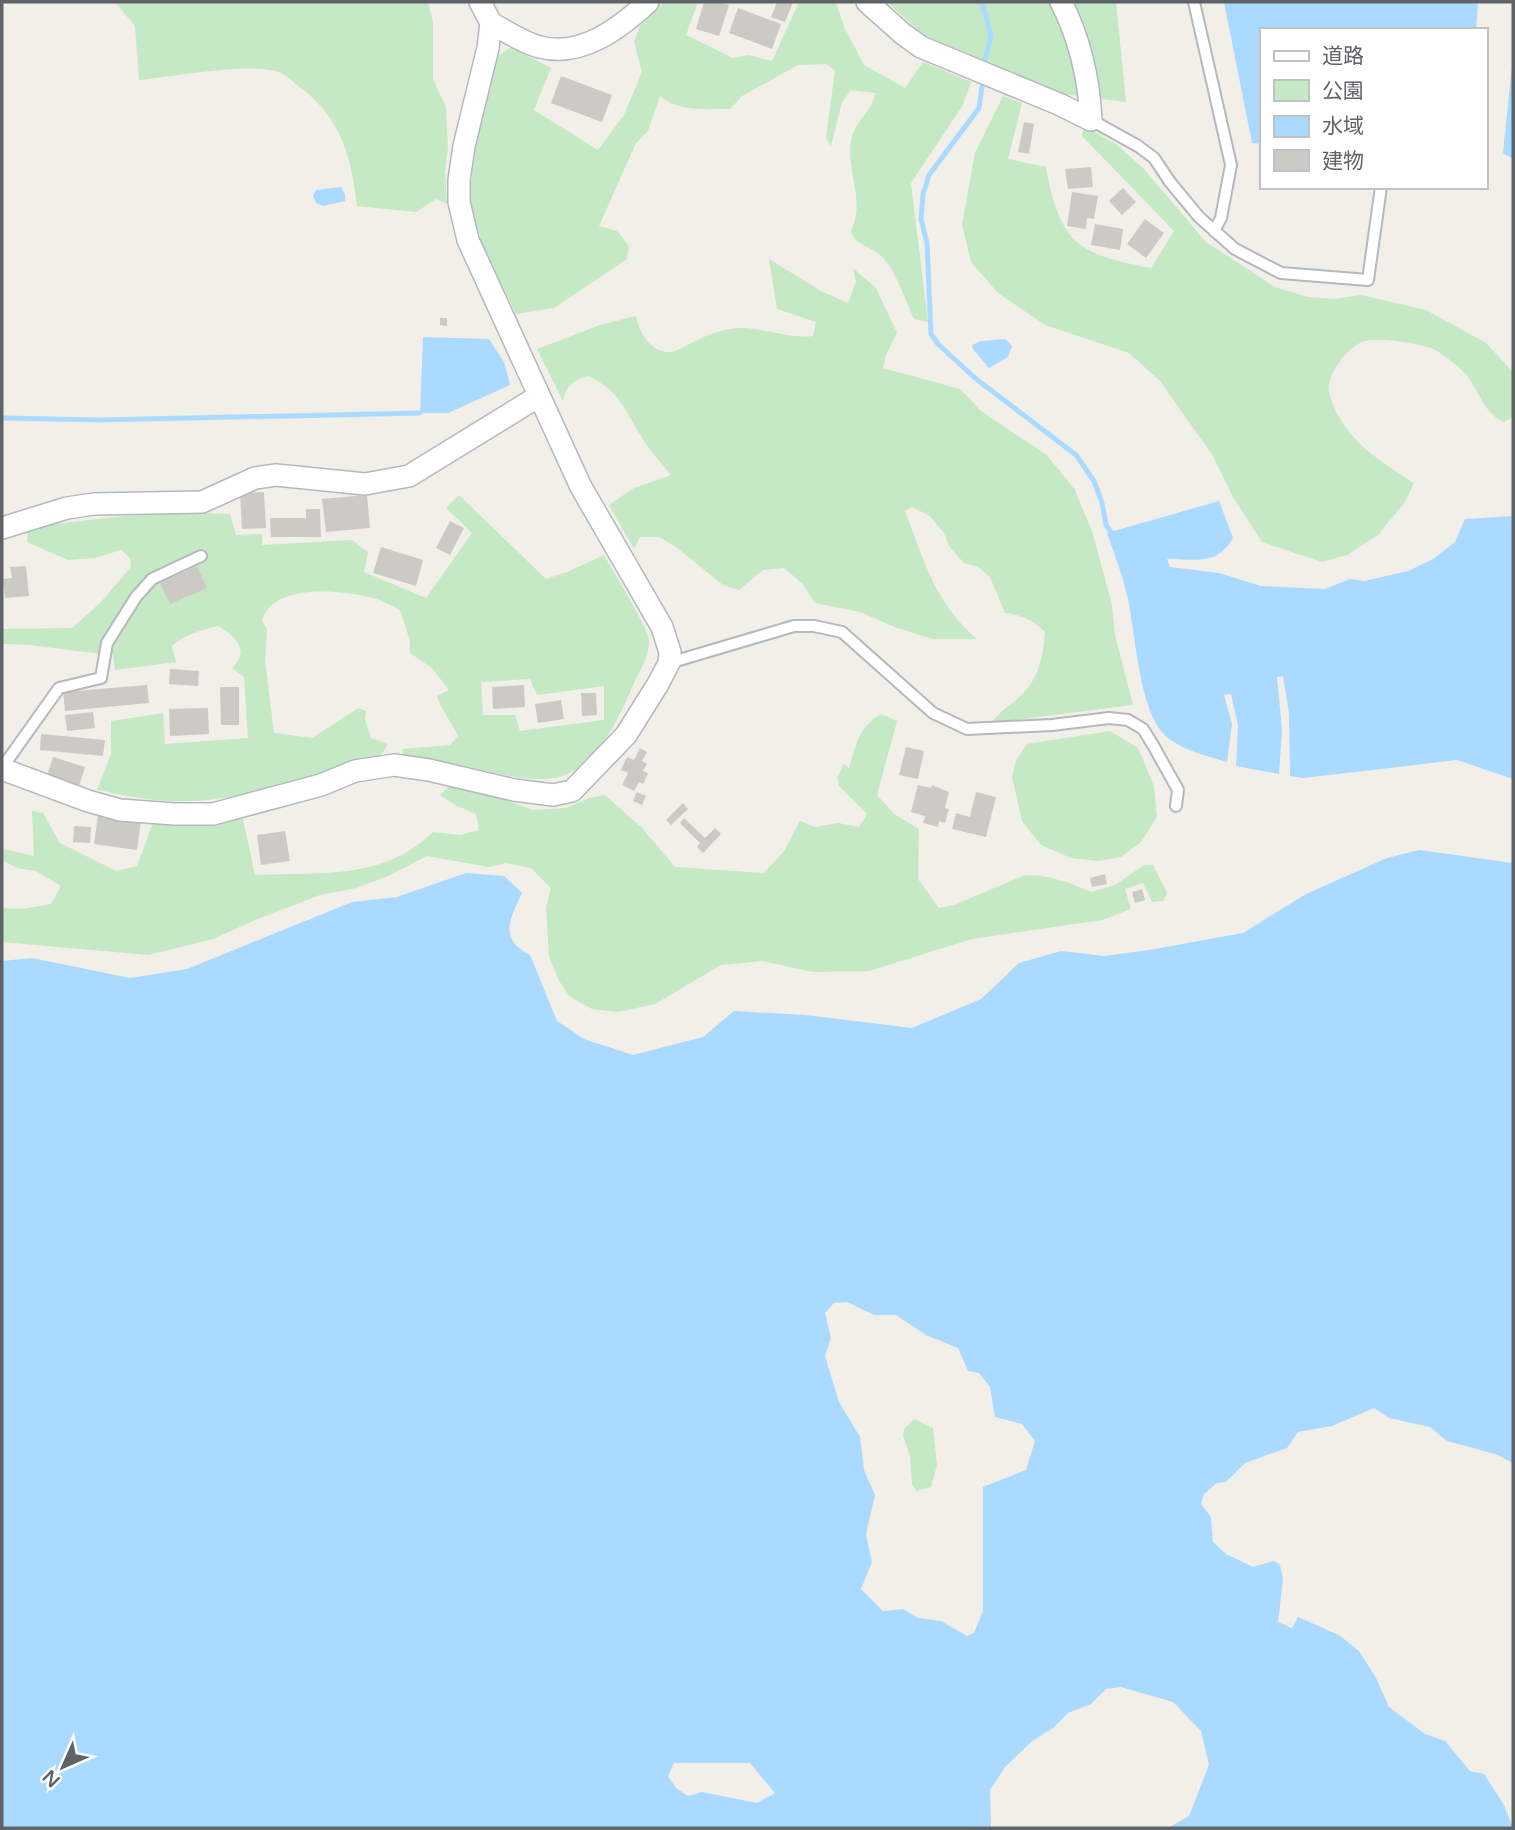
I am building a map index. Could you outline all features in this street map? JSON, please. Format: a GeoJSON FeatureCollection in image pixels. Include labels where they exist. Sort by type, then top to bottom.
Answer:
{"type":"FeatureCollection","features":[{"type":"Feature","properties":{"kind":"street"},"geometry":{"type":"LineString","coordinates":[[480,2],[491,23],[528,43],[556,50],[571,48],[611,32],[648,2]]}},
{"type":"Feature","properties":{"kind":"street"},"geometry":{"type":"LineString","coordinates":[[867,2],[921,47],[1091,120],[1090,93],[1075,30],[1061,2]]}},
{"type":"Feature","properties":{"kind":"street"},"geometry":{"type":"LineString","coordinates":[[2,768],[88,801],[120,810],[174,814],[213,814],[321,785],[355,771],[394,765],[429,770],[514,790],[553,795],[572,791],[626,735],[653,694],[668,663],[670,652],[662,627],[581,486],[468,240],[459,202],[458,180],[488,48],[491,23]]}},
{"type":"Feature","properties":{"kind":"street"},"geometry":{"type":"LineString","coordinates":[[2,528],[67,508],[94,504],[202,502],[255,478],[276,475],[365,484],[390,481],[409,476],[539,396]]}},
{"type":"Feature","properties":{"kind":"lane"},"geometry":{"type":"LineString","coordinates":[[1195,2],[1231,165],[1221,218],[1214,231]]}},
{"type":"Feature","properties":{"kind":"lane"},"geometry":{"type":"LineString","coordinates":[[1091,120],[1154,158],[1170,183],[1199,217],[1235,249],[1281,273],[1368,281],[1381,189]]}},
{"type":"Feature","properties":{"kind":"lane"},"geometry":{"type":"LineString","coordinates":[[2,768],[60,688],[101,678],[107,643],[122,617],[152,579],[201,556]]}},
{"type":"Feature","properties":{"kind":"lane"},"geometry":{"type":"LineString","coordinates":[[668,663],[794,626],[814,626],[842,632],[933,713],[967,729],[1052,725],[1108,718],[1128,720],[1143,729],[1153,745],[1178,790],[1176,806]]}},
{"type":"Feature","properties":{"kind":"green space"},"geometry":{"type":"Polygon","coordinates":[[[115,2],[428,2],[433,22],[433,79],[446,107],[447,204],[436,199],[416,212],[357,206],[347,154],[334,124],[312,97],[279,72],[266,69],[231,69],[139,80],[135,26],[115,2]]]}},
{"type":"Feature","properties":{"kind":"green space"},"geometry":{"type":"Polygon","coordinates":[[[664,2],[698,2],[686,35],[733,58],[749,55],[772,61],[799,2],[836,2],[844,27],[864,65],[905,88],[923,62],[971,82],[963,105],[911,183],[928,322],[914,319],[886,261],[856,240],[851,231],[857,209],[851,141],[875,93],[851,90],[842,102],[831,146],[826,138],[835,70],[826,64],[798,65],[742,96],[730,109],[684,107],[660,96],[648,131],[636,143],[599,226],[617,231],[629,246],[627,259],[554,308],[516,314],[483,246],[469,199],[478,126],[498,56],[511,47],[551,68],[534,110],[598,150],[624,115],[642,72],[634,42],[640,26],[664,2]]]}},
{"type":"Feature","properties":{"kind":"green space"},"geometry":{"type":"Polygon","coordinates":[[[887,2],[1116,2],[1126,102],[1063,94],[924,35],[887,2]]]}},
{"type":"Feature","properties":{"kind":"green space"},"geometry":{"type":"Polygon","coordinates":[[[1003,96],[1022,103],[1008,159],[1046,167],[1051,193],[1066,229],[1076,241],[1089,250],[1105,257],[1151,268],[1174,231],[1082,136],[1084,126],[1117,145],[1143,168],[1206,242],[1275,287],[1308,297],[1334,299],[1361,295],[1426,310],[1486,343],[1513,372],[1513,417],[1504,422],[1492,414],[1465,374],[1431,348],[1396,341],[1362,342],[1350,350],[1334,370],[1329,392],[1339,417],[1354,438],[1414,483],[1405,502],[1378,535],[1347,555],[1322,562],[1262,542],[1234,499],[1213,456],[1160,381],[1129,353],[1045,325],[998,293],[971,262],[962,224],[975,153],[1003,96]]]}},
{"type":"Feature","properties":{"kind":"green space"},"geometry":{"type":"Polygon","coordinates":[[[769,259],[821,291],[848,303],[856,282],[853,268],[876,288],[897,333],[883,368],[960,389],[981,411],[1047,455],[1075,490],[1093,534],[1112,605],[1115,635],[1133,705],[991,723],[1023,694],[1034,678],[1041,661],[1045,632],[1026,619],[1005,613],[990,577],[978,567],[964,563],[949,546],[944,533],[930,516],[912,507],[905,511],[932,580],[951,611],[977,639],[933,639],[897,628],[860,612],[815,603],[802,583],[784,568],[763,570],[739,590],[723,585],[676,547],[659,537],[640,537],[634,549],[609,505],[634,488],[671,475],[644,441],[620,401],[607,387],[588,376],[568,387],[563,401],[537,349],[600,325],[636,316],[647,341],[664,352],[671,352],[712,334],[737,328],[813,336],[816,322],[777,309],[769,259]]]}},
{"type":"Feature","properties":{"kind":"green space"},"geometry":{"type":"Polygon","coordinates":[[[459,495],[546,579],[604,555],[647,633],[647,656],[611,730],[590,758],[562,776],[545,779],[521,778],[451,763],[403,757],[403,749],[450,745],[458,736],[437,696],[449,690],[432,668],[410,653],[410,641],[400,610],[373,598],[325,591],[292,595],[279,600],[268,609],[262,621],[267,629],[265,660],[274,733],[312,738],[358,708],[366,711],[365,720],[371,738],[388,744],[381,755],[278,787],[225,798],[162,801],[97,790],[111,754],[111,721],[163,713],[165,744],[248,738],[244,677],[232,668],[238,661],[240,649],[235,639],[224,630],[218,626],[182,638],[172,646],[176,662],[115,670],[113,654],[2,644],[2,629],[72,628],[100,603],[131,567],[130,558],[121,550],[95,558],[68,560],[27,542],[28,528],[129,516],[230,514],[236,535],[262,534],[262,545],[352,540],[368,552],[364,572],[426,598],[472,533],[446,508],[459,495]],[[530,679],[481,682],[483,715],[515,715],[520,731],[604,720],[604,686],[537,695],[530,679]]]}},
{"type":"Feature","properties":{"kind":"green space"},"geometry":{"type":"Polygon","coordinates":[[[881,714],[897,721],[877,795],[894,814],[919,829],[918,879],[939,908],[954,905],[1025,875],[1067,882],[1091,892],[1115,885],[1144,865],[1153,865],[1167,893],[1163,901],[1152,902],[1143,883],[1125,889],[1131,909],[1102,920],[972,939],[869,971],[813,972],[763,961],[721,965],[655,1004],[618,1012],[592,1009],[569,996],[558,979],[549,956],[546,908],[551,888],[531,868],[505,863],[490,867],[427,856],[388,876],[356,888],[320,895],[213,939],[148,955],[2,942],[2,908],[22,909],[51,904],[61,886],[36,871],[17,868],[2,860],[4,849],[34,856],[32,811],[43,813],[60,843],[116,871],[137,866],[154,820],[192,825],[243,819],[255,875],[303,874],[349,871],[372,866],[414,848],[433,832],[460,835],[479,830],[476,814],[440,795],[450,785],[483,792],[533,810],[566,808],[589,798],[605,795],[642,828],[675,867],[764,873],[784,851],[800,821],[815,827],[838,823],[859,827],[867,814],[839,786],[837,778],[844,764],[849,768],[867,725],[881,714]]]}},
{"type":"Feature","properties":{"kind":"green space"},"geometry":{"type":"Polygon","coordinates":[[[1110,731],[1138,748],[1154,786],[1157,817],[1141,842],[1121,857],[1098,861],[1071,858],[1041,845],[1022,821],[1012,777],[1016,760],[1027,744],[1110,731]]]}},
{"type":"Feature","properties":{"kind":"green space"},"geometry":{"type":"Polygon","coordinates":[[[914,1419],[933,1428],[937,1465],[931,1487],[917,1491],[912,1485],[910,1456],[903,1436],[904,1429],[914,1419]]]}},
{"type":"Feature","properties":{"kind":"water"},"geometry":{"type":"Polygon","coordinates":[[[1224,2],[1478,2],[1476,28],[1260,28],[1260,144],[1252,143],[1224,2]]]}},
{"type":"Feature","properties":{"kind":"water"},"geometry":{"type":"Polygon","coordinates":[[[1513,55],[1513,159],[1503,153],[1513,55]]]}},
{"type":"Feature","properties":{"kind":"water"},"geometry":{"type":"Polygon","coordinates":[[[341,187],[345,201],[323,206],[316,203],[313,196],[316,190],[341,187]]]}},
{"type":"Feature","properties":{"kind":"water"},"geometry":{"type":"Polygon","coordinates":[[[423,337],[489,339],[504,362],[510,385],[448,413],[420,413],[423,337]]]}},
{"type":"Feature","properties":{"kind":"water"},"geometry":{"type":"Polygon","coordinates":[[[1005,339],[1012,346],[1008,357],[989,368],[972,345],[981,341],[1005,339]]]}},
{"type":"Feature","properties":{"kind":"water"},"geometry":{"type":"Polygon","coordinates":[[[1219,501],[1233,538],[1227,547],[1205,559],[1167,559],[1170,567],[1219,573],[1261,586],[1325,589],[1350,579],[1364,581],[1408,571],[1433,559],[1455,542],[1465,519],[1513,516],[1513,779],[1457,760],[1304,778],[1290,776],[1289,714],[1283,676],[1277,677],[1282,730],[1279,774],[1236,766],[1238,725],[1231,694],[1224,695],[1232,724],[1227,762],[1189,750],[1168,738],[1150,711],[1144,692],[1127,595],[1107,533],[1219,501]]]}},
{"type":"Feature","properties":{"kind":"water"},"geometry":{"type":"Polygon","coordinates":[[[1419,850],[1513,863],[1513,1463],[1495,1454],[1447,1441],[1430,1427],[1389,1418],[1374,1408],[1332,1426],[1298,1432],[1287,1448],[1245,1463],[1226,1482],[1217,1483],[1204,1494],[1201,1504],[1211,1517],[1213,1542],[1226,1554],[1253,1567],[1274,1561],[1280,1565],[1283,1579],[1278,1622],[1292,1628],[1298,1617],[1339,1635],[1359,1651],[1376,1678],[1389,1707],[1425,1734],[1445,1741],[1470,1771],[1484,1774],[1504,1805],[1513,1828],[1168,1828],[1189,1816],[1209,1765],[1201,1731],[1173,1702],[1121,1687],[1106,1689],[1091,1704],[1068,1713],[1053,1728],[1032,1741],[1005,1767],[990,1790],[991,1828],[2,1828],[2,961],[32,958],[130,978],[187,969],[352,902],[397,897],[466,873],[504,876],[522,893],[511,920],[510,935],[520,949],[530,955],[557,1021],[584,1039],[633,1055],[703,1037],[734,1011],[805,1015],[912,1028],[981,999],[1019,963],[1061,951],[1104,956],[1243,933],[1306,894],[1387,858],[1419,850]],[[847,1302],[834,1303],[825,1313],[831,1338],[825,1356],[839,1402],[860,1437],[864,1470],[875,1495],[866,1534],[872,1562],[861,1589],[883,1611],[903,1609],[918,1618],[941,1621],[967,1636],[974,1633],[983,1611],[983,1487],[1026,1470],[1035,1441],[1022,1424],[995,1417],[990,1387],[979,1373],[968,1371],[958,1348],[926,1335],[896,1315],[874,1315],[847,1302]],[[674,1763],[668,1776],[676,1788],[688,1796],[702,1792],[757,1803],[775,1793],[750,1763],[674,1763]]]}},
{"type":"Feature","properties":{"kind":"building"},"geometry":{"type":"Polygon","coordinates":[[[704,2],[729,5],[719,36],[696,29],[704,2]]]}},
{"type":"Feature","properties":{"kind":"building"},"geometry":{"type":"Polygon","coordinates":[[[777,2],[793,2],[785,22],[771,17],[777,2]]]}},
{"type":"Feature","properties":{"kind":"building"},"geometry":{"type":"Polygon","coordinates":[[[738,8],[781,24],[772,49],[729,33],[738,8]]]}},
{"type":"Feature","properties":{"kind":"building"},"geometry":{"type":"Polygon","coordinates":[[[561,76],[612,95],[602,122],[551,103],[561,76]]]}},
{"type":"Feature","properties":{"kind":"building"},"geometry":{"type":"Polygon","coordinates":[[[1024,122],[1034,124],[1029,154],[1018,152],[1024,122]]]}},
{"type":"Feature","properties":{"kind":"building"},"geometry":{"type":"Polygon","coordinates":[[[1091,167],[1093,187],[1068,189],[1065,169],[1091,167]]]}},
{"type":"Feature","properties":{"kind":"building"},"geometry":{"type":"Polygon","coordinates":[[[1123,188],[1136,202],[1122,215],[1109,201],[1123,188]]]}},
{"type":"Feature","properties":{"kind":"building"},"geometry":{"type":"Polygon","coordinates":[[[1072,192],[1098,196],[1094,219],[1087,218],[1086,229],[1067,226],[1072,192]]]}},
{"type":"Feature","properties":{"kind":"building"},"geometry":{"type":"Polygon","coordinates":[[[1145,219],[1164,233],[1146,258],[1127,244],[1145,219]]]}},
{"type":"Feature","properties":{"kind":"building"},"geometry":{"type":"Polygon","coordinates":[[[1095,224],[1123,229],[1120,250],[1091,245],[1095,224]]]}},
{"type":"Feature","properties":{"kind":"building"},"geometry":{"type":"Polygon","coordinates":[[[440,318],[447,318],[447,326],[440,325],[440,318]]]}},
{"type":"Feature","properties":{"kind":"building"},"geometry":{"type":"Polygon","coordinates":[[[264,492],[266,528],[242,529],[240,493],[264,492]]]}},
{"type":"Feature","properties":{"kind":"building"},"geometry":{"type":"Polygon","coordinates":[[[367,495],[370,528],[326,532],[322,499],[367,495]]]}},
{"type":"Feature","properties":{"kind":"building"},"geometry":{"type":"Polygon","coordinates":[[[306,509],[320,509],[321,537],[271,537],[270,518],[306,518],[306,509]]]}},
{"type":"Feature","properties":{"kind":"building"},"geometry":{"type":"Polygon","coordinates":[[[450,521],[464,528],[450,555],[436,548],[450,521]]]}},
{"type":"Feature","properties":{"kind":"building"},"geometry":{"type":"Polygon","coordinates":[[[381,547],[423,560],[416,586],[373,573],[381,547]]]}},
{"type":"Feature","properties":{"kind":"building"},"geometry":{"type":"Polygon","coordinates":[[[26,566],[29,596],[5,598],[3,579],[12,578],[10,567],[26,566]]]}},
{"type":"Feature","properties":{"kind":"building"},"geometry":{"type":"Polygon","coordinates":[[[197,566],[207,588],[170,604],[160,583],[197,566]]]}},
{"type":"Feature","properties":{"kind":"building"},"geometry":{"type":"Polygon","coordinates":[[[170,669],[199,671],[198,686],[169,684],[170,669]]]}},
{"type":"Feature","properties":{"kind":"building"},"geometry":{"type":"Polygon","coordinates":[[[147,685],[149,703],[65,711],[63,692],[147,685]]]}},
{"type":"Feature","properties":{"kind":"building"},"geometry":{"type":"Polygon","coordinates":[[[524,685],[525,707],[493,709],[492,687],[524,685]]]}},
{"type":"Feature","properties":{"kind":"building"},"geometry":{"type":"Polygon","coordinates":[[[220,687],[239,687],[239,725],[221,725],[220,687]]]}},
{"type":"Feature","properties":{"kind":"building"},"geometry":{"type":"Polygon","coordinates":[[[581,693],[596,693],[597,715],[582,716],[581,693]]]}},
{"type":"Feature","properties":{"kind":"building"},"geometry":{"type":"Polygon","coordinates":[[[561,700],[564,719],[538,723],[535,704],[561,700]]]}},
{"type":"Feature","properties":{"kind":"building"},"geometry":{"type":"Polygon","coordinates":[[[208,708],[209,734],[170,736],[169,709],[208,708]]]}},
{"type":"Feature","properties":{"kind":"building"},"geometry":{"type":"Polygon","coordinates":[[[93,712],[95,728],[67,731],[65,715],[93,712]]]}},
{"type":"Feature","properties":{"kind":"building"},"geometry":{"type":"Polygon","coordinates":[[[41,734],[105,740],[103,756],[40,750],[41,734]]]}},
{"type":"Feature","properties":{"kind":"building"},"geometry":{"type":"Polygon","coordinates":[[[906,747],[924,751],[918,779],[899,775],[906,747]]]}},
{"type":"Feature","properties":{"kind":"building"},"geometry":{"type":"Polygon","coordinates":[[[640,748],[647,752],[642,761],[647,764],[643,771],[648,773],[643,784],[639,782],[634,791],[622,785],[628,773],[621,770],[627,757],[634,760],[640,748]]]}},
{"type":"Feature","properties":{"kind":"building"},"geometry":{"type":"Polygon","coordinates":[[[53,757],[85,767],[79,786],[47,776],[53,757]]]}},
{"type":"Feature","properties":{"kind":"building"},"geometry":{"type":"Polygon","coordinates":[[[918,785],[931,788],[932,785],[949,792],[945,808],[949,809],[945,823],[939,821],[938,827],[923,823],[925,816],[911,812],[918,785]]]}},
{"type":"Feature","properties":{"kind":"building"},"geometry":{"type":"Polygon","coordinates":[[[637,792],[646,796],[642,805],[633,801],[637,792]]]}},
{"type":"Feature","properties":{"kind":"building"},"geometry":{"type":"Polygon","coordinates":[[[976,792],[996,797],[986,837],[952,829],[956,813],[970,817],[976,792]]]}},
{"type":"Feature","properties":{"kind":"building"},"geometry":{"type":"Polygon","coordinates":[[[683,803],[688,809],[671,825],[666,820],[683,803]]]}},
{"type":"Feature","properties":{"kind":"building"},"geometry":{"type":"Polygon","coordinates":[[[98,815],[141,820],[137,850],[94,844],[98,815]]]}},
{"type":"Feature","properties":{"kind":"building"},"geometry":{"type":"Polygon","coordinates":[[[684,818],[705,838],[715,828],[721,834],[703,853],[697,847],[700,843],[680,823],[684,818]]]}},
{"type":"Feature","properties":{"kind":"building"},"geometry":{"type":"Polygon","coordinates":[[[74,826],[91,827],[90,843],[73,842],[74,826]]]}},
{"type":"Feature","properties":{"kind":"building"},"geometry":{"type":"Polygon","coordinates":[[[285,831],[290,861],[261,865],[257,835],[285,831]]]}},
{"type":"Feature","properties":{"kind":"building"},"geometry":{"type":"Polygon","coordinates":[[[1105,874],[1107,884],[1092,887],[1090,878],[1105,874]]]}},
{"type":"Feature","properties":{"kind":"building"},"geometry":{"type":"Polygon","coordinates":[[[1142,889],[1145,900],[1135,903],[1132,892],[1142,889]]]}},
{"type":"Feature","properties":{"kind":"waterway"},"geometry":{"type":"LineString","coordinates":[[982,2],[991,36],[984,63]]}},
{"type":"Feature","properties":{"kind":"waterway"},"geometry":{"type":"LineString","coordinates":[[982,87],[979,108],[929,175],[923,194],[921,219],[927,243],[931,334],[938,344],[976,379],[1076,455],[1094,481],[1106,525],[1111,532]]}},
{"type":"Feature","properties":{"kind":"waterway"},"geometry":{"type":"LineString","coordinates":[[2,418],[100,420],[420,413]]}}]}
